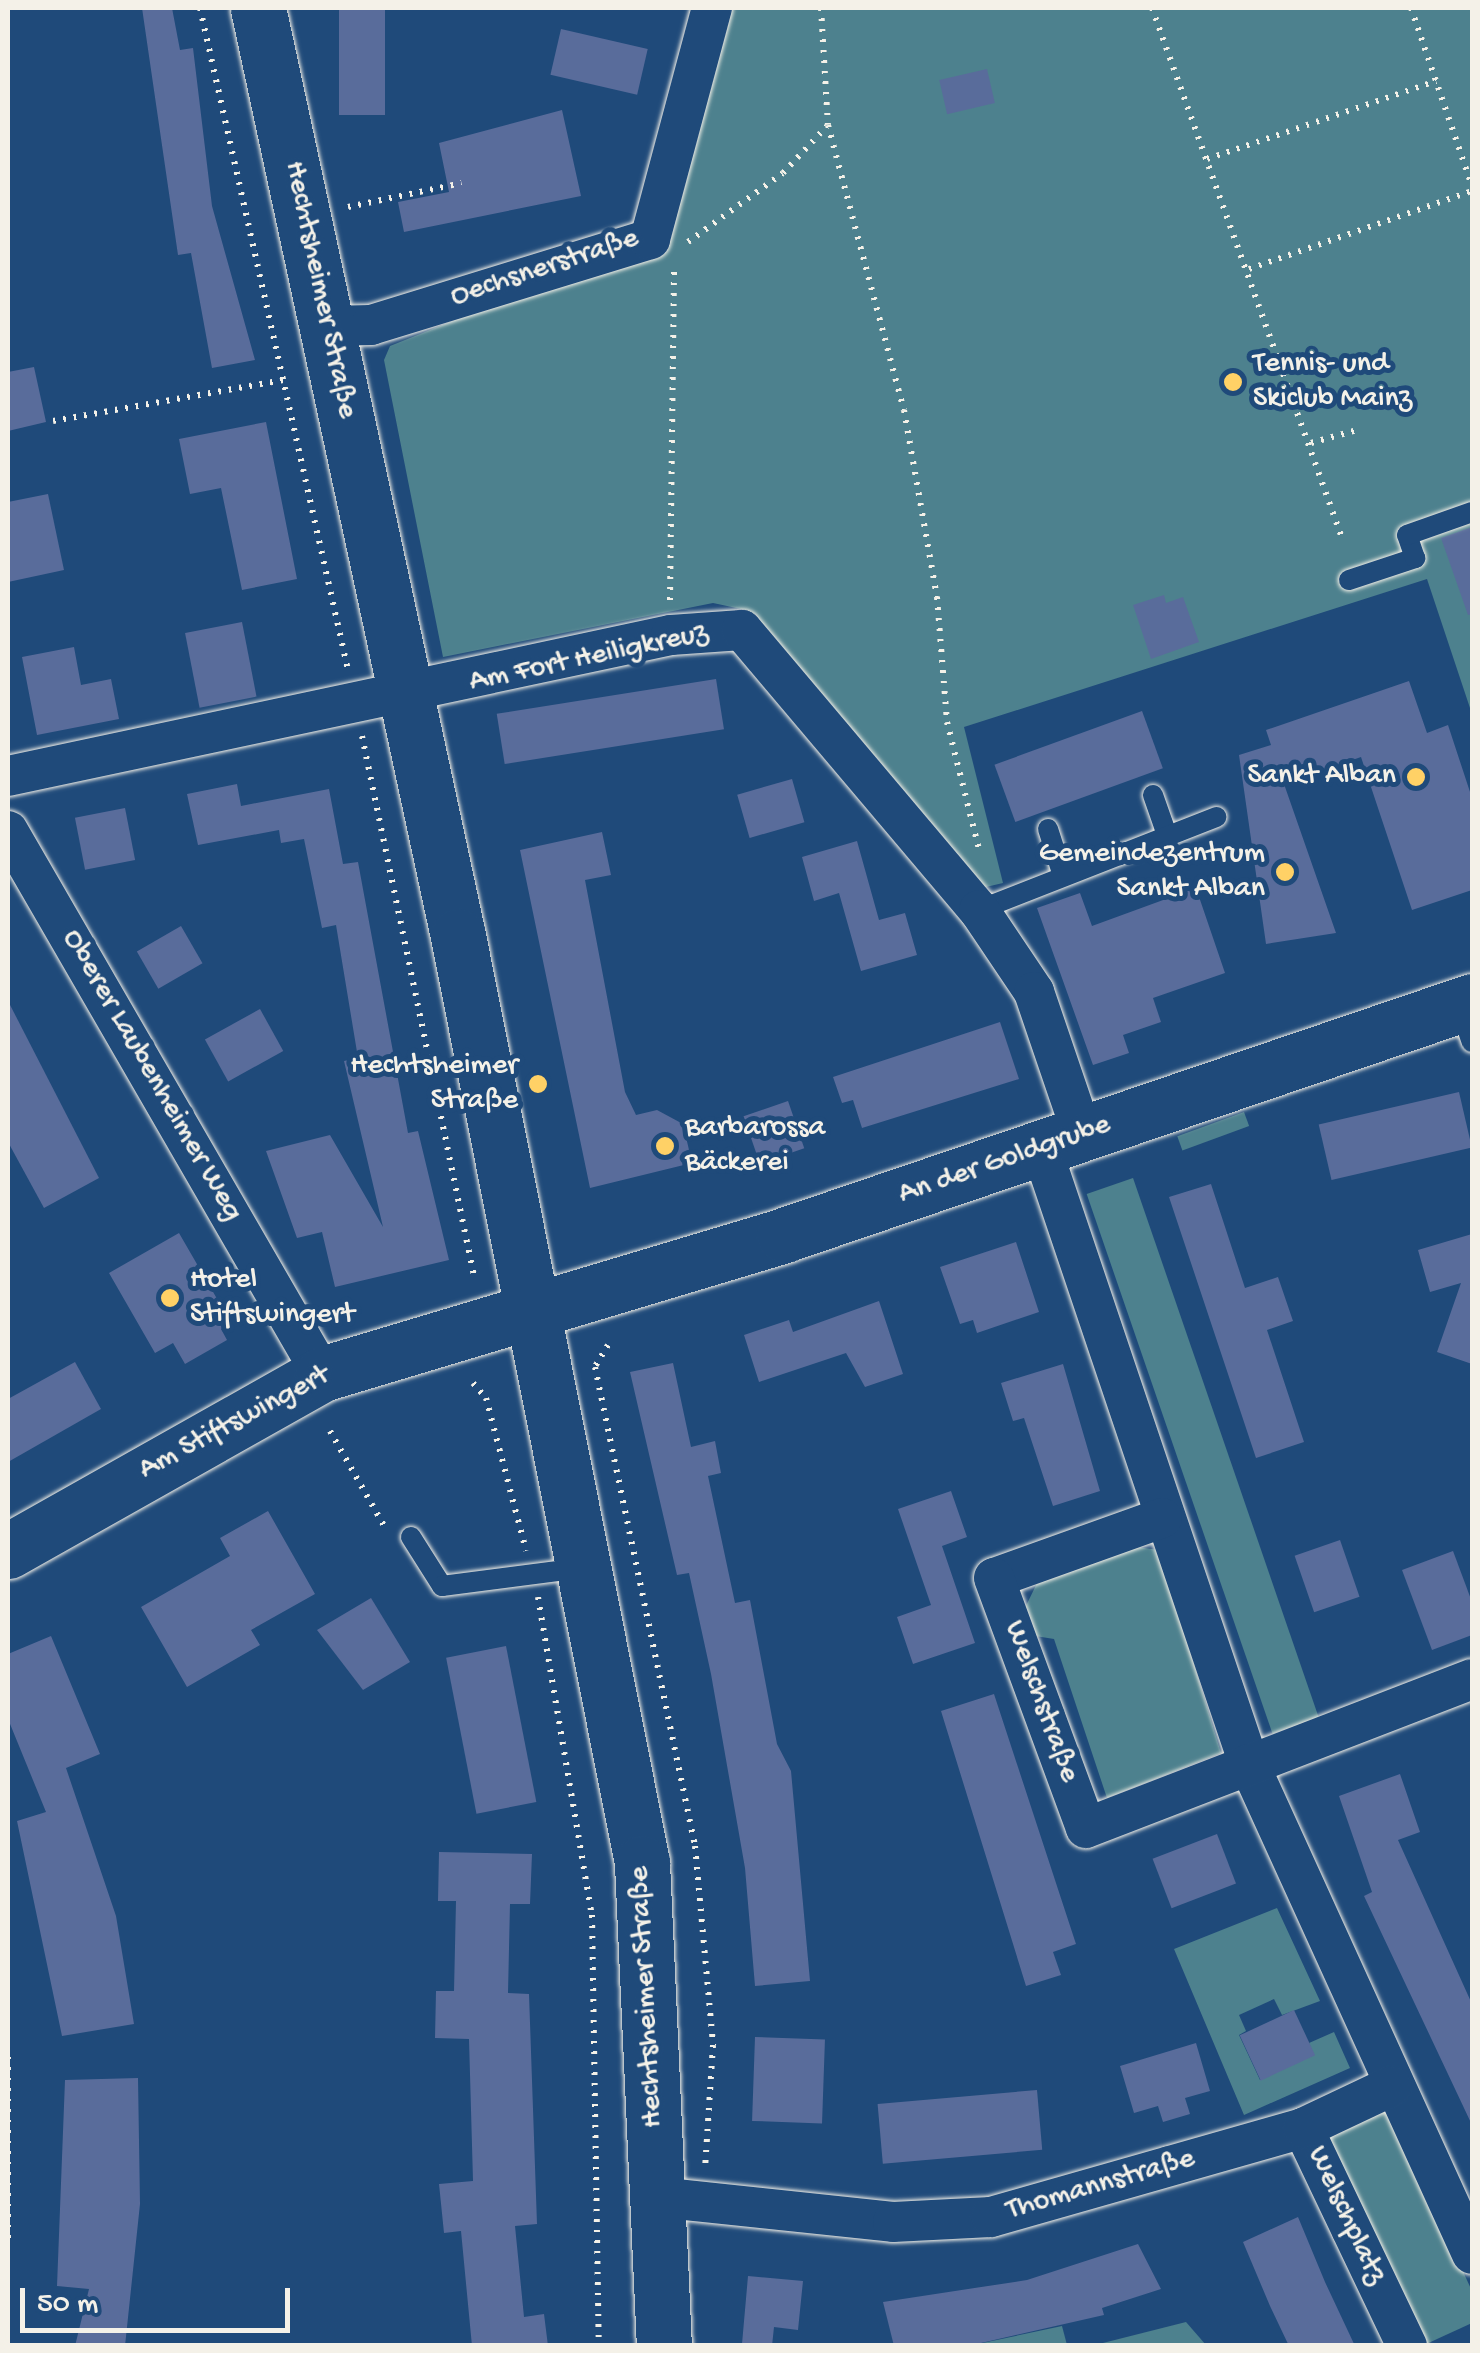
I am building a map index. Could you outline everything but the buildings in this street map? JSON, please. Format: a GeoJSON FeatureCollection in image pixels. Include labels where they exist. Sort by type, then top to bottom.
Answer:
{"type":"FeatureCollection","features":[{"type":"Feature","properties":{"kind":"street","name":"Hechtsheimer Straße"},"geometry":{"type":"LineString","coordinates":[[258,8],[326,326],[381,699],[533,1310],[558,1571],[650,1924],[664,2346]]}},
{"type":"Feature","properties":{"kind":"street","name":"Oechsnerstraße"},"geometry":{"type":"LineString","coordinates":[[326,326],[370,325],[650,239],[712,8]]}},
{"type":"Feature","properties":{"kind":"street","name":"Am Fort Heiligkreuz"},"geometry":{"type":"LineString","coordinates":[[8,776],[670,635],[742,630],[986,906],[1034,992],[1063,1143]]}},
{"type":"Feature","properties":{"kind":"street","name":"Oberer Laubenheimer Weg"},"geometry":{"type":"LineString","coordinates":[[8,831],[322,1374]]}},
{"type":"Feature","properties":{"kind":"street","name":"An der Goldgrube"},"geometry":{"type":"LineString","coordinates":[[533,1310],[1468,1016]]}},
{"type":"Feature","properties":{"kind":"street"},"geometry":{"type":"LineString","coordinates":[[1063,1143],[1162,1518],[1249,1764],[1392,2086],[1472,2254]]}},
{"type":"Feature","properties":{"kind":"street","name":"Am Stiftswingert"},"geometry":{"type":"LineString","coordinates":[[8,1551],[322,1374],[533,1310]]}},
{"type":"Feature","properties":{"kind":"street","name":"Welschstraße"},"geometry":{"type":"LineString","coordinates":[[1162,1518],[994,1578],[1086,1828],[1249,1764]]}},
{"type":"Feature","properties":{"kind":"street"},"geometry":{"type":"LineString","coordinates":[[1249,1764],[1472,1679]]}},
{"type":"Feature","properties":{"kind":"street","name":"Welschplatz"},"geometry":{"type":"LineString","coordinates":[[1392,2086],[1303,2128],[1407,2346]]}},
{"type":"Feature","properties":{"kind":"street","name":"Thomannstraße"},"geometry":{"type":"LineString","coordinates":[[657,2197],[893,2222],[990,2217],[1303,2128]]}},
{"type":"Feature","properties":{"kind":"lane"},"geometry":{"type":"LineString","coordinates":[[1348,580],[1414,558],[1407,535],[1472,512]]}},
{"type":"Feature","properties":{"kind":"lane"},"geometry":{"type":"LineString","coordinates":[[1153,795],[1167,835]]}},
{"type":"Feature","properties":{"kind":"lane"},"geometry":{"type":"LineString","coordinates":[[986,906],[1062,873],[1216,817]]}},
{"type":"Feature","properties":{"kind":"lane"},"geometry":{"type":"LineString","coordinates":[[1048,829],[1062,873]]}},
{"type":"Feature","properties":{"kind":"lane"},"geometry":{"type":"LineString","coordinates":[[411,1537],[442,1586],[558,1571]]}},
{"type":"Feature","properties":{"kind":"path"},"geometry":{"type":"LineString","coordinates":[[200,8],[283,380],[381,699],[474,1276]]}},
{"type":"Feature","properties":{"kind":"path"},"geometry":{"type":"LineString","coordinates":[[822,8],[828,125],[904,410],[937,597],[946,722],[986,906]]}},
{"type":"Feature","properties":{"kind":"path"},"geometry":{"type":"LineString","coordinates":[[1152,8],[1249,269],[1342,541]]}},
{"type":"Feature","properties":{"kind":"path"},"geometry":{"type":"LineString","coordinates":[[1249,269],[1472,188],[1410,8]]}},
{"type":"Feature","properties":{"kind":"path"},"geometry":{"type":"LineString","coordinates":[[1207,159],[1436,81]]}},
{"type":"Feature","properties":{"kind":"path"},"geometry":{"type":"LineString","coordinates":[[670,635],[675,250],[784,174],[828,125]]}},
{"type":"Feature","properties":{"kind":"path"},"geometry":{"type":"LineString","coordinates":[[348,207],[462,182]]}},
{"type":"Feature","properties":{"kind":"path"},"geometry":{"type":"LineString","coordinates":[[53,421],[283,380]]}},
{"type":"Feature","properties":{"kind":"path"},"geometry":{"type":"LineString","coordinates":[[1311,443],[1360,429]]}},
{"type":"Feature","properties":{"kind":"path"},"geometry":{"type":"LineString","coordinates":[[473,1383],[486,1398],[558,1571],[592,1915],[599,2346]]}},
{"type":"Feature","properties":{"kind":"path"},"geometry":{"type":"LineString","coordinates":[[8,2057],[8,2244]]}},
{"type":"Feature","properties":{"kind":"green space"},"geometry":{"type":"Polygon","coordinates":[[[727,8],[1472,8],[1472,714],[1427,579],[964,727],[1003,883],[973,890],[746,610],[713,603],[443,657],[384,360],[390,346],[662,237],[727,8]]]}},
{"type":"Feature","properties":{"kind":"green space"},"geometry":{"type":"Polygon","coordinates":[[[1244,1112],[1249,1126],[1182,1150],[1177,1136],[1244,1112]]]}},
{"type":"Feature","properties":{"kind":"green space"},"geometry":{"type":"Polygon","coordinates":[[[1133,1178],[1319,1718],[1273,1734],[1087,1194],[1133,1178]]]}},
{"type":"Feature","properties":{"kind":"green space"},"geometry":{"type":"Polygon","coordinates":[[[1121,1545],[1159,1550],[1221,1753],[1107,1798],[1054,1639],[1029,1635],[1022,1614],[1040,1577],[1121,1545]]]}},
{"type":"Feature","properties":{"kind":"green space"},"geometry":{"type":"Polygon","coordinates":[[[1277,1908],[1320,2001],[1282,2015],[1274,1999],[1239,2015],[1246,2031],[1239,2035],[1260,2080],[1314,2055],[1309,2043],[1334,2032],[1350,2068],[1244,2115],[1174,1949],[1277,1908]]]}},
{"type":"Feature","properties":{"kind":"green space"},"geometry":{"type":"Polygon","coordinates":[[[1388,2109],[1472,2291],[1472,2323],[1424,2345],[1327,2137],[1388,2109]]]}},
{"type":"Feature","properties":{"kind":"green space"},"geometry":{"type":"Polygon","coordinates":[[[1186,2322],[1206,2345],[1095,2345],[1186,2322]]]}},
{"type":"Feature","properties":{"kind":"green space"},"geometry":{"type":"Polygon","coordinates":[[[1062,2326],[1067,2345],[973,2345],[1062,2326]]]}},
{"type":"Feature","properties":{"kind":"place","name":"Tennis- und Skiclub Mainz"},"geometry":{"type":"Point","coordinates":[1233,382]}},
{"type":"Feature","properties":{"kind":"place","name":"Sankt Alban"},"geometry":{"type":"Point","coordinates":[1416,777]}},
{"type":"Feature","properties":{"kind":"place","name":"Gemeindezentrum Sankt Alban"},"geometry":{"type":"Point","coordinates":[1285,872]}},
{"type":"Feature","properties":{"kind":"place","name":"Hechtsheimer Straße"},"geometry":{"type":"Point","coordinates":[538,1084]}},
{"type":"Feature","properties":{"kind":"place","name":"Barbarossa Bäckerei"},"geometry":{"type":"Point","coordinates":[665,1146]}},
{"type":"Feature","properties":{"kind":"place","name":"Hotel Stiftswingert"},"geometry":{"type":"Point","coordinates":[170,1298]}}]}
